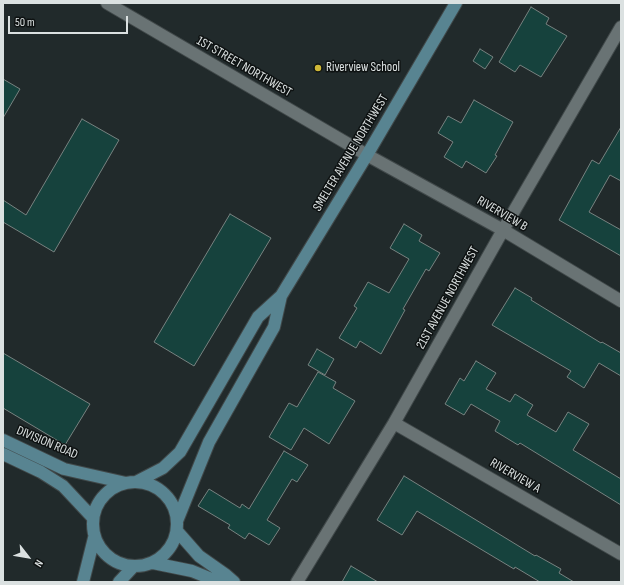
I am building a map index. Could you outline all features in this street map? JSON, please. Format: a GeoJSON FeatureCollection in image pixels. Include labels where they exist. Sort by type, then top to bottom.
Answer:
{"type":"FeatureCollection","features":[{"type":"Feature","properties":{"kind":"street","name":"1ST STREET NORTHWEST"},"geometry":{"type":"LineString","coordinates":[[107,3],[367,154]]}},
{"type":"Feature","properties":{"kind":"street","name":"SMELTER AVENUE NORTHWEST"},"geometry":{"type":"LineString","coordinates":[[131,482],[163,468],[180,452],[258,317],[281,296],[456,3]]}},
{"type":"Feature","properties":{"kind":"street","name":"21ST AVENUE NORTHWEST"},"geometry":{"type":"LineString","coordinates":[[297,582],[394,423],[503,230],[621,27]]}},
{"type":"Feature","properties":{"kind":"street","name":"RIVERVIEW B"},"geometry":{"type":"LineString","coordinates":[[367,154],[503,230],[621,301]]}},
{"type":"Feature","properties":{"kind":"street","name":"SMELTER AVENUE NORTHWEST"},"geometry":{"type":"LineString","coordinates":[[177,526],[209,442],[274,327],[281,296]]}},
{"type":"Feature","properties":{"kind":"street","name":"RIVERVIEW A"},"geometry":{"type":"LineString","coordinates":[[394,423],[621,554]]}},
{"type":"Feature","properties":{"kind":"street","name":"DIVISION ROAD"},"geometry":{"type":"LineString","coordinates":[[3,440],[64,469],[131,482]]}},
{"type":"Feature","properties":{"kind":"street","name":"DIVISION ROAD"},"geometry":{"type":"LineString","coordinates":[[3,454],[40,472],[63,486],[93,518]]}},
{"type":"Feature","properties":{"kind":"street"},"geometry":{"type":"LineString","coordinates":[[131,482],[146,483],[156,487],[164,493],[171,501],[175,510],[177,526],[174,541],[169,550],[162,557],[153,563],[133,567],[123,566],[114,562],[106,555],[99,548],[94,538],[92,528],[96,508],[101,499],[108,491],[116,486],[131,482]]}},
{"type":"Feature","properties":{"kind":"street"},"geometry":{"type":"LineString","coordinates":[[177,526],[199,556],[226,574],[234,582]]}},
{"type":"Feature","properties":{"kind":"street"},"geometry":{"type":"LineString","coordinates":[[83,582],[94,538]]}},
{"type":"Feature","properties":{"kind":"street"},"geometry":{"type":"LineString","coordinates":[[153,563],[192,571],[219,582]]}},
{"type":"Feature","properties":{"kind":"street"},"geometry":{"type":"LineString","coordinates":[[119,582],[133,567]]}},
{"type":"Feature","properties":{"kind":"building"},"geometry":{"type":"Polygon","coordinates":[[[531,7],[549,18],[546,24],[567,36],[541,77],[520,65],[515,72],[499,62],[531,7]]]}},
{"type":"Feature","properties":{"kind":"building"},"geometry":{"type":"Polygon","coordinates":[[[480,49],[493,57],[485,69],[473,61],[480,49]]]}},
{"type":"Feature","properties":{"kind":"building"},"geometry":{"type":"Polygon","coordinates":[[[3,79],[20,89],[3,118],[3,79]]]}},
{"type":"Feature","properties":{"kind":"building"},"geometry":{"type":"Polygon","coordinates":[[[474,100],[513,122],[495,155],[497,156],[486,173],[466,161],[462,168],[444,157],[453,142],[438,133],[448,116],[461,123],[474,100]]]}},
{"type":"Feature","properties":{"kind":"building"},"geometry":{"type":"Polygon","coordinates":[[[82,119],[119,140],[54,252],[3,222],[3,200],[26,215],[82,119]]]}},
{"type":"Feature","properties":{"kind":"building"},"geometry":{"type":"Polygon","coordinates":[[[621,127],[621,181],[610,175],[589,212],[621,230],[621,256],[559,220],[592,160],[599,164],[621,127]]]}},
{"type":"Feature","properties":{"kind":"building"},"geometry":{"type":"Polygon","coordinates":[[[230,214],[271,238],[194,366],[154,342],[230,214]]]}},
{"type":"Feature","properties":{"kind":"building"},"geometry":{"type":"Polygon","coordinates":[[[404,224],[422,235],[419,241],[440,253],[429,271],[426,269],[403,309],[405,310],[381,354],[360,341],[356,348],[339,338],[357,308],[354,306],[368,282],[389,293],[409,259],[390,248],[404,224]]]}},
{"type":"Feature","properties":{"kind":"building"},"geometry":{"type":"Polygon","coordinates":[[[515,288],[532,298],[531,300],[601,343],[602,342],[621,353],[621,376],[599,363],[584,388],[567,377],[571,371],[492,325],[515,288]]]}},
{"type":"Feature","properties":{"kind":"building"},"geometry":{"type":"Polygon","coordinates":[[[317,349],[334,359],[325,375],[308,365],[317,349]]]}},
{"type":"Feature","properties":{"kind":"building"},"geometry":{"type":"Polygon","coordinates":[[[3,353],[90,404],[65,445],[3,408],[3,353]]]}},
{"type":"Feature","properties":{"kind":"building"},"geometry":{"type":"Polygon","coordinates":[[[476,361],[496,373],[486,389],[510,402],[515,394],[533,405],[527,415],[556,432],[568,412],[589,424],[573,450],[621,479],[621,505],[520,443],[518,445],[495,431],[500,421],[471,404],[464,415],[445,404],[460,378],[464,381],[476,361]]]}},
{"type":"Feature","properties":{"kind":"building"},"geometry":{"type":"Polygon","coordinates":[[[318,372],[336,382],[333,388],[355,401],[329,444],[304,428],[291,450],[269,437],[289,403],[297,407],[318,372]]]}},
{"type":"Feature","properties":{"kind":"building"},"geometry":{"type":"Polygon","coordinates":[[[284,451],[308,465],[297,482],[292,479],[267,520],[280,528],[269,545],[249,533],[245,539],[228,528],[230,525],[198,506],[209,489],[240,508],[242,504],[249,509],[284,451]]]}},
{"type":"Feature","properties":{"kind":"building"},"geometry":{"type":"Polygon","coordinates":[[[404,476],[535,556],[536,555],[561,569],[559,573],[574,582],[540,582],[515,567],[514,569],[417,511],[402,535],[377,520],[404,476]]]}},
{"type":"Feature","properties":{"kind":"building"},"geometry":{"type":"Polygon","coordinates":[[[351,566],[378,582],[342,582],[351,566]]]}},
{"type":"Feature","properties":{"kind":"place","name":"Riverview School"},"geometry":{"type":"Point","coordinates":[318,68]}}]}
